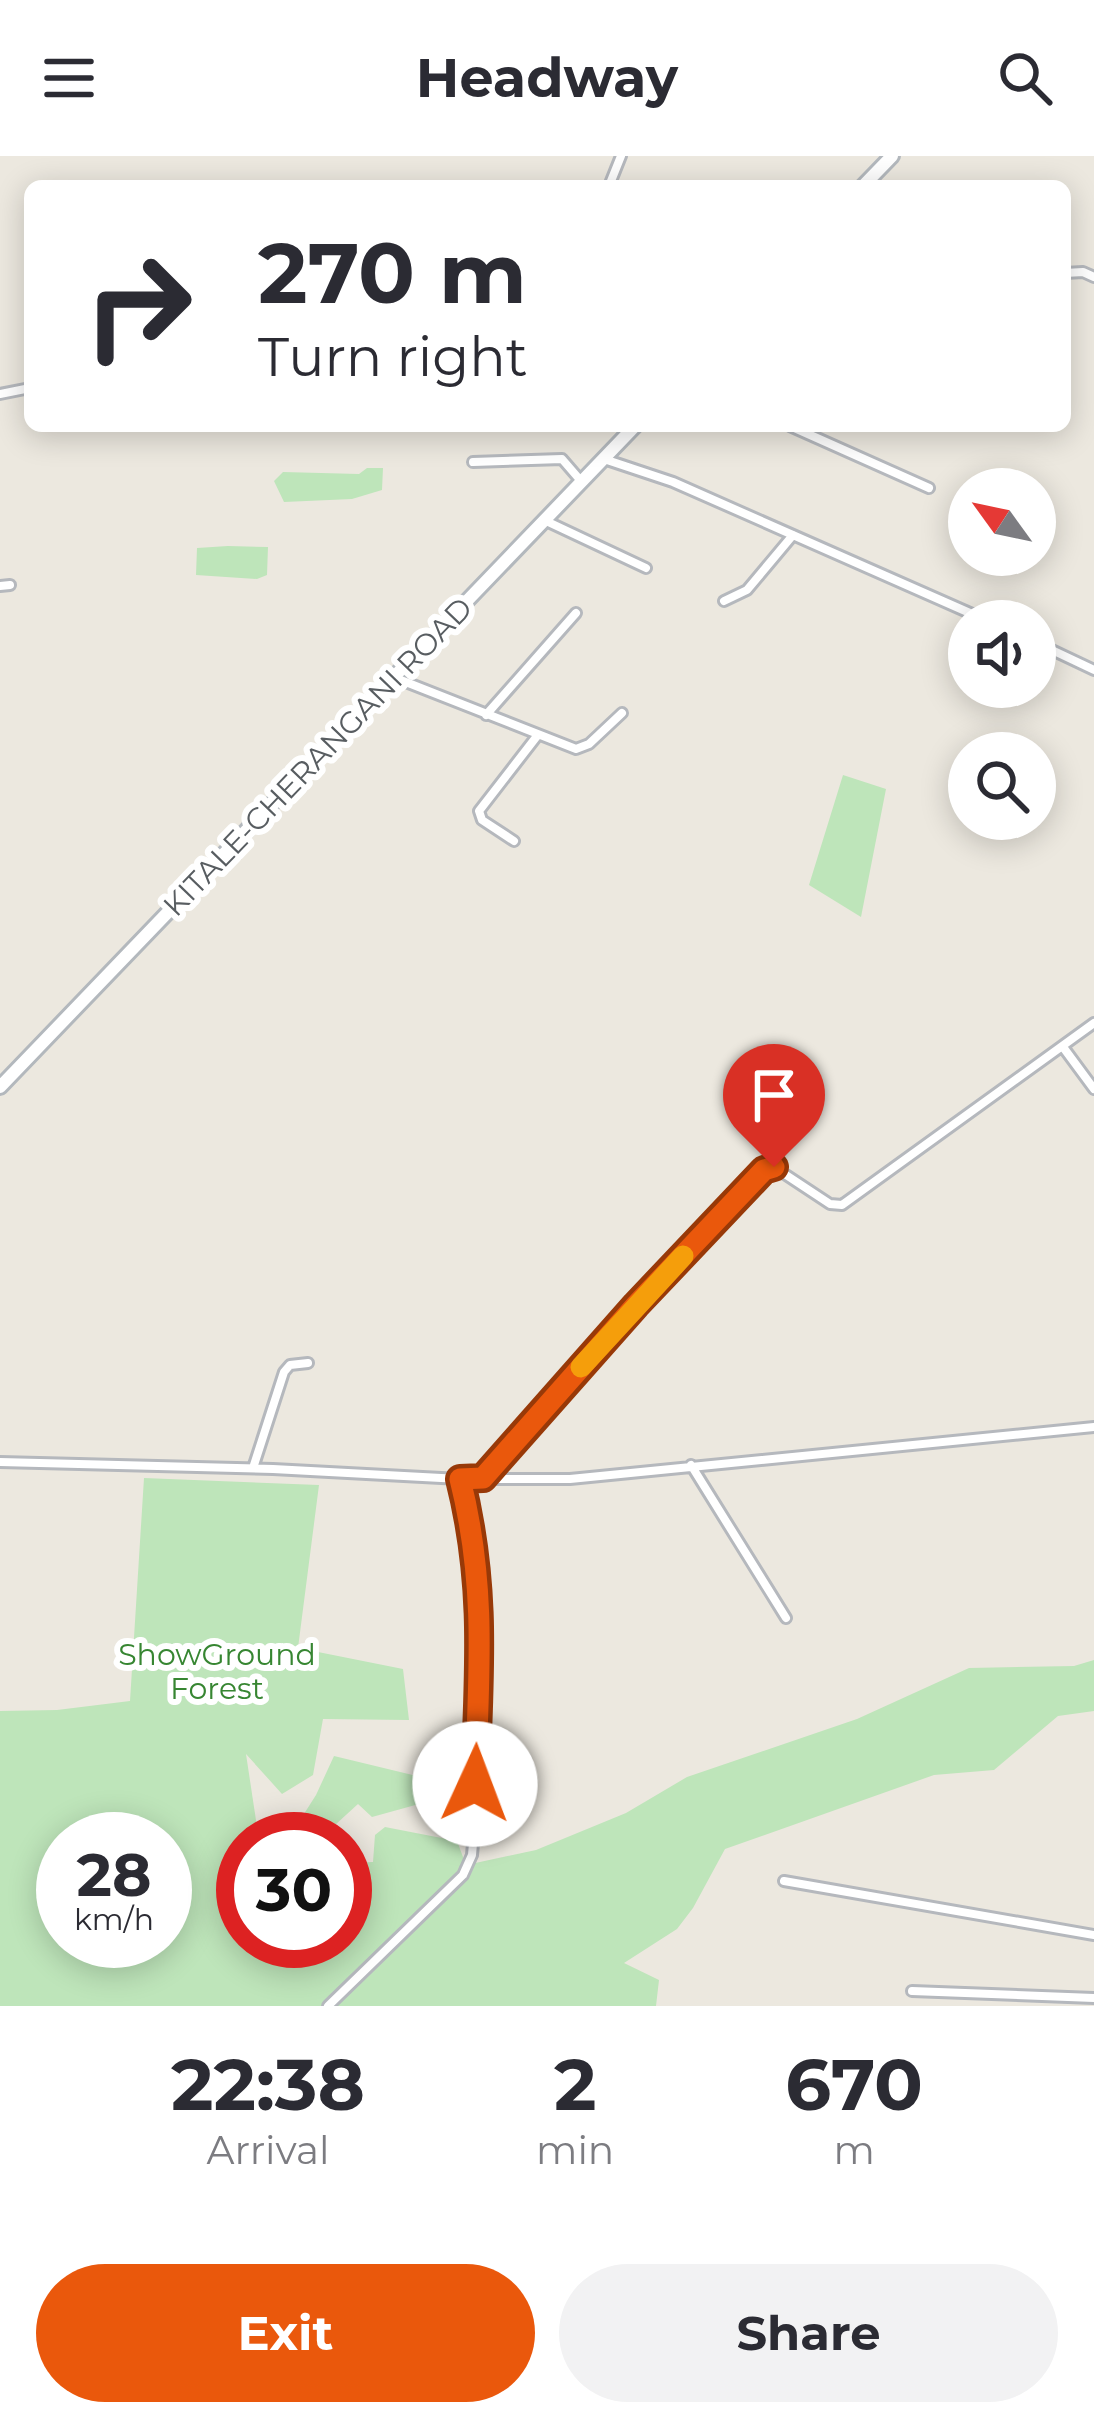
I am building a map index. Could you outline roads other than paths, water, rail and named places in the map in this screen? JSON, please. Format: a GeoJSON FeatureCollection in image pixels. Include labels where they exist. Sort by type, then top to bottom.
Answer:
{"type":"FeatureCollection","features":[{"type":"Feature","properties":{"kind":"main road"},"geometry":{"type":"LineString","coordinates":[[869,180],[892,156]]}},
{"type":"Feature","properties":{"kind":"main road","name":"KITALE-CHERANGANI ROAD"},"geometry":{"type":"LineString","coordinates":[[0,1087],[629,432]]}},
{"type":"Feature","properties":{"kind":"street"},"geometry":{"type":"LineString","coordinates":[[803,432],[929,488]]}},
{"type":"Feature","properties":{"kind":"street"},"geometry":{"type":"LineString","coordinates":[[473,462],[562,459],[582,482]]}},
{"type":"Feature","properties":{"kind":"street"},"geometry":{"type":"LineString","coordinates":[[604,459],[673,482],[948,603]]}},
{"type":"Feature","properties":{"kind":"street"},"geometry":{"type":"LineString","coordinates":[[544,520],[646,568]]}},
{"type":"Feature","properties":{"kind":"street"},"geometry":{"type":"LineString","coordinates":[[724,601],[747,590],[793,535]]}},
{"type":"Feature","properties":{"kind":"street"},"geometry":{"type":"LineString","coordinates":[[486,715],[576,613]]}},
{"type":"Feature","properties":{"kind":"street"},"geometry":{"type":"LineString","coordinates":[[1056,652],[1094,670]]}},
{"type":"Feature","properties":{"kind":"street"},"geometry":{"type":"LineString","coordinates":[[394,676],[579,750],[622,713]]}},
{"type":"Feature","properties":{"kind":"street"},"geometry":{"type":"LineString","coordinates":[[514,841],[482,820],[478,811],[537,736]]}},
{"type":"Feature","properties":{"kind":"street"},"geometry":{"type":"LineString","coordinates":[[483,1478],[764,1170],[774,1167],[830,1204],[842,1205],[1094,1024]]}},
{"type":"Feature","properties":{"kind":"street"},"geometry":{"type":"LineString","coordinates":[[1063,1047],[1094,1089]]}},
{"type":"Feature","properties":{"kind":"street"},"geometry":{"type":"LineString","coordinates":[[253,1468],[284,1372],[290,1365],[308,1363]]}},
{"type":"Feature","properties":{"kind":"street"},"geometry":{"type":"LineString","coordinates":[[0,1462],[570,1479],[1094,1427]]}},
{"type":"Feature","properties":{"kind":"street"},"geometry":{"type":"LineString","coordinates":[[691,1465],[786,1618]]}},
{"type":"Feature","properties":{"kind":"street"},"geometry":{"type":"LineString","coordinates":[[328,2006],[463,1875],[472,1855],[481,1599],[475,1537],[460,1479]]}},
{"type":"Feature","properties":{"kind":"street"},"geometry":{"type":"LineString","coordinates":[[784,1881],[1094,1936]]}},
{"type":"Feature","properties":{"kind":"street"},"geometry":{"type":"LineString","coordinates":[[912,1991],[1094,1997]]}},
{"type":"Feature","properties":{"kind":"park label","name":"ShowGround Forest"},"geometry":{"type":"Point","coordinates":[217,1672]}}]}
